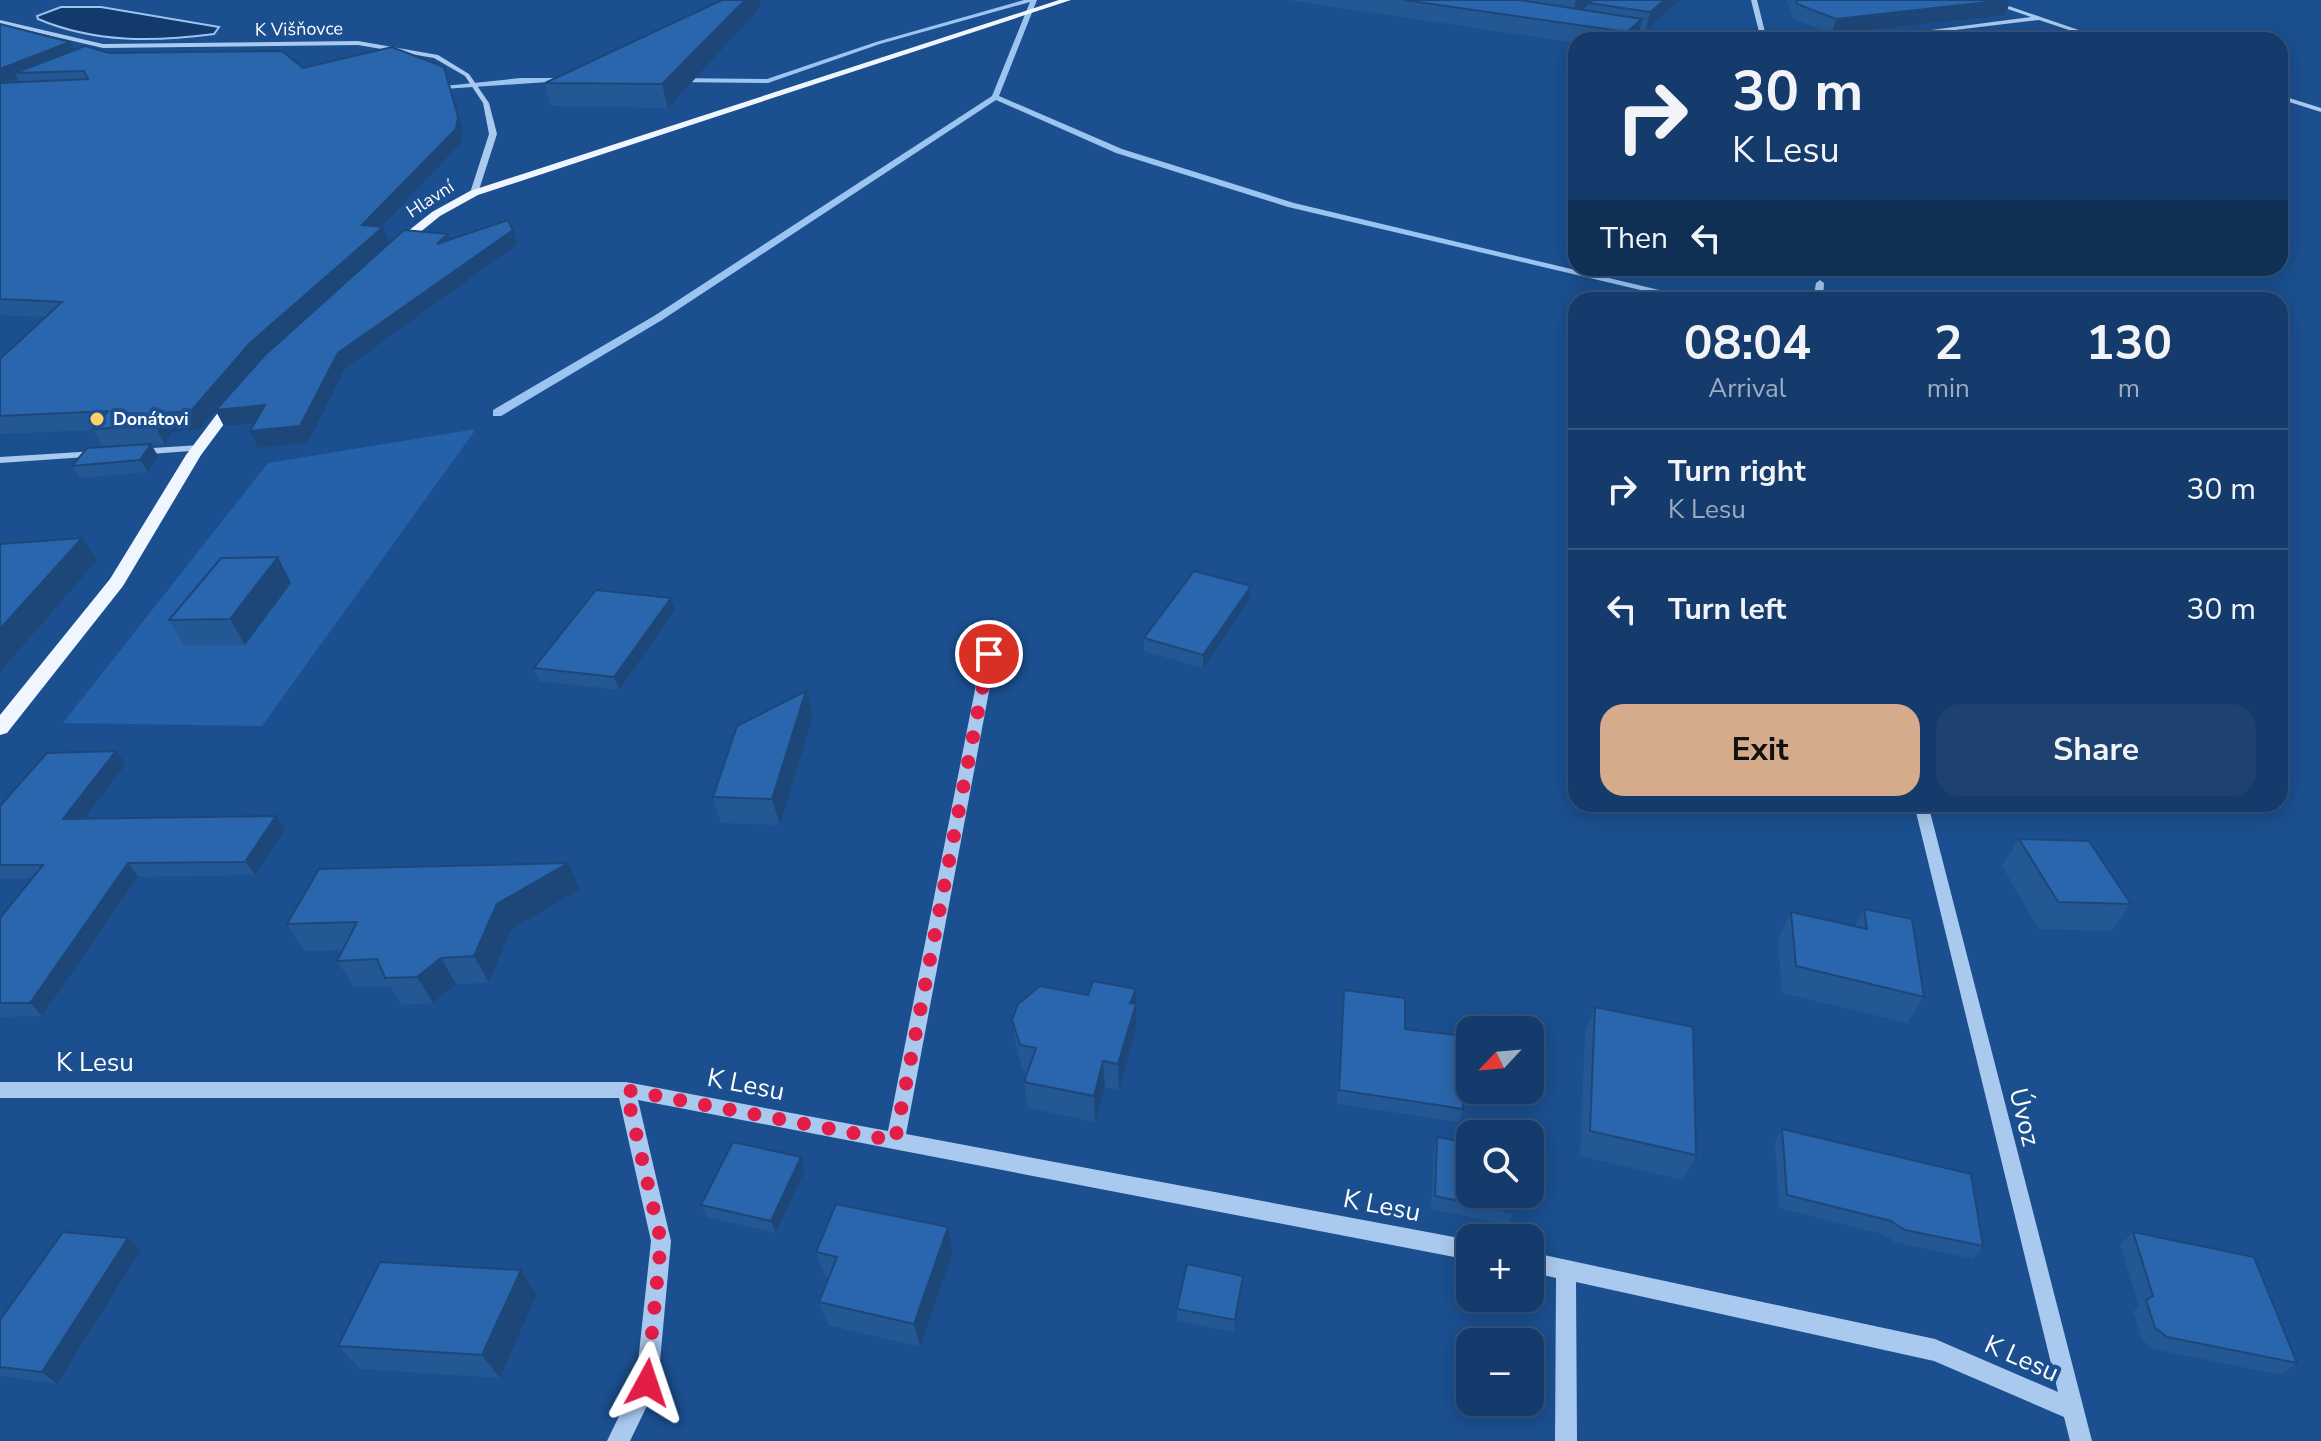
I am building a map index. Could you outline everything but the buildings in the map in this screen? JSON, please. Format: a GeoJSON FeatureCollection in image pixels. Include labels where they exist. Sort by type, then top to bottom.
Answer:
{"type":"FeatureCollection","features":[{"type":"Feature","properties":{"kind":"main road","name":"Hlavní"},"geometry":{"type":"LineString","coordinates":[[386,255],[419,226],[474,193],[1067,0]]}},
{"type":"Feature","properties":{"kind":"main road"},"geometry":{"type":"LineString","coordinates":[[0,728],[82,629],[123,572],[212,427],[249,384]]}},
{"type":"Feature","properties":{"kind":"street"},"geometry":{"type":"LineString","coordinates":[[1754,0],[1762,32]]}},
{"type":"Feature","properties":{"kind":"street"},"geometry":{"type":"LineString","coordinates":[[1985,0],[2081,32]]}},
{"type":"Feature","properties":{"kind":"street"},"geometry":{"type":"LineString","coordinates":[[1923,32],[2039,18]]}},
{"type":"Feature","properties":{"kind":"street","name":"K Višňovce"},"geometry":{"type":"LineString","coordinates":[[0,22],[78,42],[112,46],[345,42],[383,45],[436,56],[473,81],[489,114],[493,134],[491,149],[474,193]]}},
{"type":"Feature","properties":{"kind":"street"},"geometry":{"type":"LineString","coordinates":[[1618,29],[1638,32]]}},
{"type":"Feature","properties":{"kind":"street"},"geometry":{"type":"LineString","coordinates":[[98,52],[112,46]]}},
{"type":"Feature","properties":{"kind":"street"},"geometry":{"type":"LineString","coordinates":[[2288,100],[2321,110]]}},
{"type":"Feature","properties":{"kind":"street"},"geometry":{"type":"LineString","coordinates":[[1819,292],[1820,283]]}},
{"type":"Feature","properties":{"kind":"street"},"geometry":{"type":"LineString","coordinates":[[123,453],[200,448]]}},
{"type":"Feature","properties":{"kind":"street"},"geometry":{"type":"LineString","coordinates":[[0,460],[108,454]]}},
{"type":"Feature","properties":{"kind":"street"},"geometry":{"type":"LineString","coordinates":[[895,1141],[989,654]]}},
{"type":"Feature","properties":{"kind":"street","name":"Úvoz"},"geometry":{"type":"LineString","coordinates":[[1923,812],[2081,1441]]}},
{"type":"Feature","properties":{"kind":"street","name":"K Lesu"},"geometry":{"type":"LineString","coordinates":[[0,1090],[626,1090],[1456,1247]]}},
{"type":"Feature","properties":{"kind":"street"},"geometry":{"type":"LineString","coordinates":[[618,1441],[647,1383],[661,1241],[626,1090]]}},
{"type":"Feature","properties":{"kind":"street","name":"K Lesu"},"geometry":{"type":"LineString","coordinates":[[1544,1265],[1935,1350],[2071,1409]]}},
{"type":"Feature","properties":{"kind":"street"},"geometry":{"type":"LineString","coordinates":[[1566,1269],[1566,1441]]}},
{"type":"Feature","properties":{"kind":"shaded area"},"geometry":{"type":"Polygon","coordinates":[[[61,7],[101,7],[219,27],[214,34],[147,39],[81,33],[38,19],[37,16],[61,7]]]}},
{"type":"Feature","properties":{"kind":"shaded area"},"geometry":{"type":"Polygon","coordinates":[[[476,429],[262,726],[63,723],[268,463],[476,429]]]}},
{"type":"Feature","properties":{"kind":"waterway"},"geometry":{"type":"LineString","coordinates":[[672,80],[768,81],[878,43],[1031,0]]}},
{"type":"Feature","properties":{"kind":"waterway"},"geometry":{"type":"LineString","coordinates":[[995,97],[1034,0]]}},
{"type":"Feature","properties":{"kind":"waterway"},"geometry":{"type":"LineString","coordinates":[[429,88],[521,80],[573,80]]}},
{"type":"Feature","properties":{"kind":"waterway"},"geometry":{"type":"LineString","coordinates":[[497,413],[658,318],[995,97]]}},
{"type":"Feature","properties":{"kind":"waterway"},"geometry":{"type":"LineString","coordinates":[[995,97],[1119,151],[1291,205],[1568,270]]}},
{"type":"Feature","properties":{"kind":"waterway"},"geometry":{"type":"LineString","coordinates":[[1594,276],[1662,292]]}},
{"type":"Feature","properties":{"kind":"place","name":"Donátovi"},"geometry":{"type":"Point","coordinates":[97,419]}},
{"type":"Feature","properties":{"kind":"route"},"geometry":{"type":"LineString","coordinates":[[647,1383],[661,1241],[626,1090],[895,1141],[989,654]]}}]}
